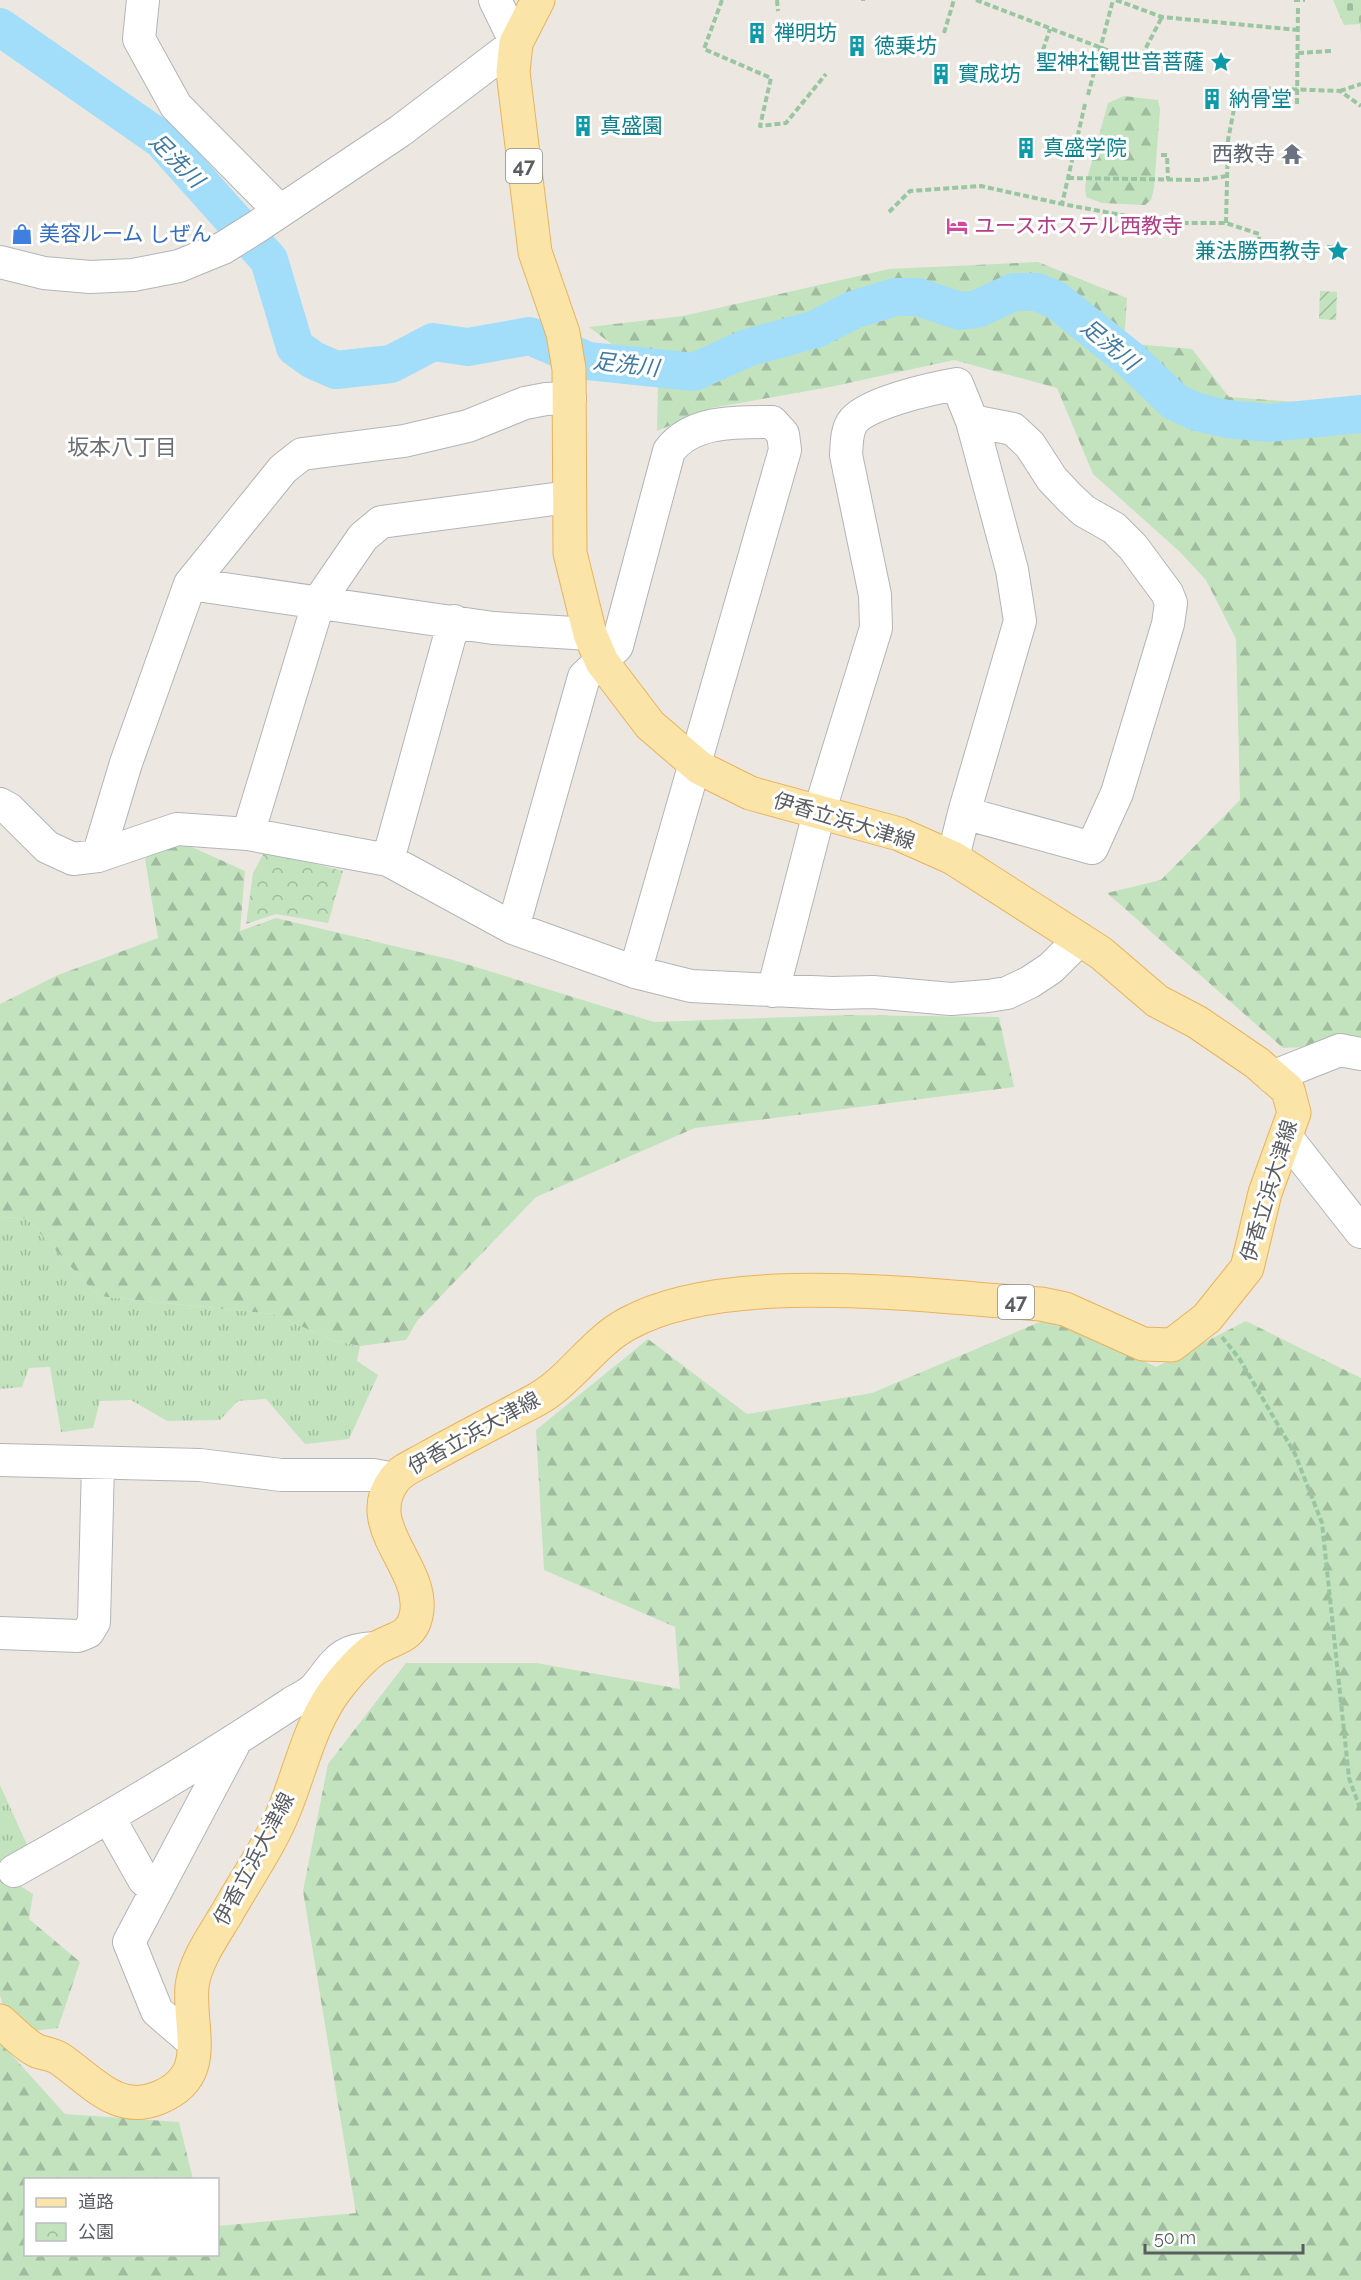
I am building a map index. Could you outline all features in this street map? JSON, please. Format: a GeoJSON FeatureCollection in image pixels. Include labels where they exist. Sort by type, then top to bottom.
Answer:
{"type":"FeatureCollection","features":[{"type":"Feature","properties":{"kind":"main road","name":"伊香立浜大津線"},"geometry":{"type":"LineString","coordinates":[[0,2021],[35,2050],[56,2056],[108,2097],[130,2102],[155,2100],[172,2091],[186,2078],[195,2061],[192,1983],[204,1953],[284,1811],[311,1734],[339,1684],[375,1648],[398,1640],[412,1629],[417,1612],[418,1592],[413,1578],[387,1531],[385,1503],[394,1479],[492,1421],[539,1399],[624,1325],[655,1312],[707,1299],[762,1292],[855,1292],[1041,1304],[1065,1309],[1143,1344],[1172,1346],[1207,1318],[1246,1268],[1266,1193],[1294,1113],[1288,1090],[1272,1077],[1197,1022],[1157,1001],[1101,953],[953,858],[899,834],[750,793],[694,763],[650,724],[596,648],[570,553],[570,384],[563,333],[535,252],[513,72],[516,43],[538,0]]}},
{"type":"Feature","properties":{"kind":"street"},"geometry":{"type":"LineString","coordinates":[[143,0],[139,39],[176,105],[268,218]]}},
{"type":"Feature","properties":{"kind":"street"},"geometry":{"type":"LineString","coordinates":[[0,262],[44,273],[90,277],[133,274],[179,266],[222,248],[400,131],[516,43],[495,0]]}},
{"type":"Feature","properties":{"kind":"street"},"geometry":{"type":"LineString","coordinates":[[98,856],[126,763],[190,584],[283,469],[302,454],[432,436],[468,426],[525,403],[546,399],[570,384]]}},
{"type":"Feature","properties":{"kind":"street"},"geometry":{"type":"LineString","coordinates":[[773,991],[819,813],[876,628],[875,595],[846,455],[847,436],[853,422],[861,413],[933,388],[957,384],[972,421],[1012,570],[1020,621],[953,858]]}},
{"type":"Feature","properties":{"kind":"street"},"geometry":{"type":"LineString","coordinates":[[964,813],[1092,848],[1117,793],[1168,624],[1171,603],[1167,593],[1133,547],[1114,528],[1084,511],[1070,498],[1052,479],[1030,445],[1013,429],[972,421]]}},
{"type":"Feature","properties":{"kind":"street"},"geometry":{"type":"LineString","coordinates":[[190,584],[454,621],[596,648],[617,646],[669,452],[673,446],[688,433],[701,428],[772,422],[783,434],[785,450],[635,972]]}},
{"type":"Feature","properties":{"kind":"street"},"geometry":{"type":"LineString","coordinates":[[248,834],[319,601],[363,537],[381,522],[569,497]]}},
{"type":"Feature","properties":{"kind":"street"},"geometry":{"type":"LineString","coordinates":[[388,860],[454,621]]}},
{"type":"Feature","properties":{"kind":"street"},"geometry":{"type":"LineString","coordinates":[[513,928],[584,677],[596,648]]}},
{"type":"Feature","properties":{"kind":"street"},"geometry":{"type":"LineString","coordinates":[[0,804],[9,809],[46,847],[73,859],[98,856],[177,829],[248,834],[388,860],[513,928],[635,972],[691,986],[773,991],[873,992],[951,999],[1007,993],[1051,968],[1080,939]]}},
{"type":"Feature","properties":{"kind":"street"},"geometry":{"type":"LineString","coordinates":[[1272,1077],[1340,1050],[1361,1054]]}},
{"type":"Feature","properties":{"kind":"street"},"geometry":{"type":"LineString","coordinates":[[1287,1138],[1361,1232]]}},
{"type":"Feature","properties":{"kind":"street"},"geometry":{"type":"LineString","coordinates":[[0,1460],[98,1464],[200,1464],[281,1474],[373,1475],[394,1479]]}},
{"type":"Feature","properties":{"kind":"street"},"geometry":{"type":"LineString","coordinates":[[0,1633],[78,1636],[88,1632],[94,1622],[98,1464]]}},
{"type":"Feature","properties":{"kind":"street"},"geometry":{"type":"LineString","coordinates":[[14,1871],[109,1818],[235,1741],[313,1690],[332,1664],[355,1649],[375,1648]]}},
{"type":"Feature","properties":{"kind":"street"},"geometry":{"type":"LineString","coordinates":[[194,2043],[157,2011],[129,1942],[235,1741]]}},
{"type":"Feature","properties":{"kind":"street"},"geometry":{"type":"LineString","coordinates":[[109,1818],[144,1880],[156,1888]]}},
{"type":"Feature","properties":{"kind":"path"},"geometry":{"type":"LineString","coordinates":[[722,0],[704,49],[771,78],[760,126],[786,123],[826,74]]}},
{"type":"Feature","properties":{"kind":"path"},"geometry":{"type":"LineString","coordinates":[[777,0],[778,11]]}},
{"type":"Feature","properties":{"kind":"path"},"geometry":{"type":"LineString","coordinates":[[944,33],[954,0]]}},
{"type":"Feature","properties":{"kind":"path"},"geometry":{"type":"LineString","coordinates":[[975,0],[1139,61],[1162,16]]}},
{"type":"Feature","properties":{"kind":"path"},"geometry":{"type":"LineString","coordinates":[[1088,95],[1114,0],[1162,16],[1298,30]]}},
{"type":"Feature","properties":{"kind":"path"},"geometry":{"type":"LineString","coordinates":[[1297,104],[1297,2],[1305,0]]}},
{"type":"Feature","properties":{"kind":"path"},"geometry":{"type":"LineString","coordinates":[[1042,50],[1050,29]]}},
{"type":"Feature","properties":{"kind":"path"},"geometry":{"type":"LineString","coordinates":[[1298,53],[1331,51]]}},
{"type":"Feature","properties":{"kind":"path"},"geometry":{"type":"LineString","coordinates":[[1226,223],[1228,140],[1234,110],[1258,88],[1340,91],[1361,84]]}},
{"type":"Feature","properties":{"kind":"path"},"geometry":{"type":"LineString","coordinates":[[1340,91],[1361,105]]}},
{"type":"Feature","properties":{"kind":"path"},"geometry":{"type":"LineString","coordinates":[[1062,204],[1085,105]]}},
{"type":"Feature","properties":{"kind":"path"},"geometry":{"type":"LineString","coordinates":[[1161,155],[1167,155],[1168,180]]}},
{"type":"Feature","properties":{"kind":"path"},"geometry":{"type":"LineString","coordinates":[[1068,178],[1168,180],[1227,176]]}},
{"type":"Feature","properties":{"kind":"path"},"geometry":{"type":"LineString","coordinates":[[889,212],[910,191],[981,186],[1062,204],[1165,222],[1226,223],[1259,234],[1259,253]]}},
{"type":"Feature","properties":{"kind":"path"},"geometry":{"type":"LineString","coordinates":[[1327,247],[1340,246]]}},
{"type":"Feature","properties":{"kind":"path"},"geometry":{"type":"LineString","coordinates":[[1207,1318],[1239,1358],[1295,1454],[1322,1523],[1349,1778],[1361,1812]]}},
{"type":"Feature","properties":{"kind":"green space"},"geometry":{"type":"Polygon","coordinates":[[[1333,0],[1361,0],[1361,34],[1360,24],[1344,25],[1333,0]]]}},
{"type":"Feature","properties":{"kind":"green space"},"geometry":{"type":"Polygon","coordinates":[[[1124,96],[1158,100],[1160,109],[1154,188],[1151,200],[1145,205],[1102,203],[1086,197],[1085,186],[1108,103],[1124,96]]]}},
{"type":"Feature","properties":{"kind":"green space"},"geometry":{"type":"Polygon","coordinates":[[[1038,262],[1127,298],[1124,343],[1192,349],[1229,397],[1361,407],[1361,1045],[1283,1048],[1107,893],[1161,880],[1240,800],[1236,639],[1206,580],[1180,552],[1093,474],[1057,388],[954,360],[830,387],[711,408],[657,431],[658,379],[589,327],[683,316],[889,269],[1038,262]]]}},
{"type":"Feature","properties":{"kind":"green space"},"geometry":{"type":"Polygon","coordinates":[[[1320,291],[1337,292],[1336,320],[1319,319],[1320,291]]]}},
{"type":"Feature","properties":{"kind":"green space"},"geometry":{"type":"Polygon","coordinates":[[[174,839],[245,871],[240,931],[276,918],[453,960],[654,1022],[846,1015],[999,1017],[1014,1087],[695,1128],[536,1197],[417,1321],[406,1340],[360,1346],[335,1341],[273,1314],[98,1296],[26,1218],[0,1217],[0,1004],[58,975],[158,938],[145,859],[174,839]]]}},
{"type":"Feature","properties":{"kind":"green space"},"geometry":{"type":"Polygon","coordinates":[[[265,851],[343,871],[328,923],[276,914],[246,924],[253,873],[265,851]]]}},
{"type":"Feature","properties":{"kind":"green space"},"geometry":{"type":"Polygon","coordinates":[[[0,1217],[26,1218],[98,1296],[273,1314],[335,1341],[360,1346],[357,1361],[378,1375],[349,1439],[305,1444],[266,1399],[238,1401],[220,1420],[167,1421],[131,1400],[100,1401],[93,1428],[61,1432],[50,1367],[29,1368],[22,1387],[0,1389],[0,1217]]]}},
{"type":"Feature","properties":{"kind":"green space"},"geometry":{"type":"Polygon","coordinates":[[[1054,1316],[1156,1367],[1246,1321],[1361,1378],[1361,2280],[0,2280],[0,2042],[65,2114],[179,2122],[193,2178],[24,2178],[24,2256],[219,2256],[219,2226],[356,2213],[303,1891],[328,1764],[406,1663],[536,1663],[680,1689],[675,1627],[544,1570],[536,1430],[648,1339],[747,1414],[872,1393],[1054,1316]]]}},
{"type":"Feature","properties":{"kind":"green space"},"geometry":{"type":"Polygon","coordinates":[[[0,1785],[28,1847],[0,1863],[0,1785]]]}},
{"type":"Feature","properties":{"kind":"green space"},"geometry":{"type":"Polygon","coordinates":[[[0,1873],[33,1894],[29,1919],[80,1962],[58,2028],[24,2032],[5,2013],[0,1995],[0,1873]]]}},
{"type":"Feature","properties":{"kind":"waterway","name":"足洗川"},"geometry":{"type":"LineString","coordinates":[[0,27],[162,140],[269,260],[295,347],[313,360],[336,370],[391,364],[433,342],[468,347],[530,336],[588,361],[694,372],[747,348],[816,329],[853,310],[895,297],[918,297],[960,311],[977,309],[1014,292],[1037,292],[1056,300],[1131,360],[1175,402],[1197,412],[1227,419],[1269,423],[1361,414]]}},
{"type":"Feature","properties":{"kind":"place","name":"禅明坊"},"geometry":{"type":"Point","coordinates":[757,33]}},
{"type":"Feature","properties":{"kind":"place","name":"徳乗坊"},"geometry":{"type":"Point","coordinates":[857,46]}},
{"type":"Feature","properties":{"kind":"place","name":"聖神社観世音菩薩"},"geometry":{"type":"Point","coordinates":[1221,62]}},
{"type":"Feature","properties":{"kind":"place","name":"實成坊"},"geometry":{"type":"Point","coordinates":[941,74]}},
{"type":"Feature","properties":{"kind":"place","name":"納骨堂"},"geometry":{"type":"Point","coordinates":[1212,99]}},
{"type":"Feature","properties":{"kind":"place","name":"真盛園"},"geometry":{"type":"Point","coordinates":[583,126]}},
{"type":"Feature","properties":{"kind":"place","name":"真盛学院"},"geometry":{"type":"Point","coordinates":[1026,148]}},
{"type":"Feature","properties":{"kind":"place","name":"西教寺"},"geometry":{"type":"Point","coordinates":[1292,154]}},
{"type":"Feature","properties":{"kind":"place","name":"ユースホステル西教寺"},"geometry":{"type":"Point","coordinates":[957,226]}},
{"type":"Feature","properties":{"kind":"place","name":"美容ルーム しぜん"},"geometry":{"type":"Point","coordinates":[22,234]}},
{"type":"Feature","properties":{"kind":"place","name":"兼法勝西教寺"},"geometry":{"type":"Point","coordinates":[1338,251]}},
{"type":"Feature","properties":{"kind":"district","name":"坂本八丁目"},"geometry":{"type":"Point","coordinates":[122,447]}}]}
